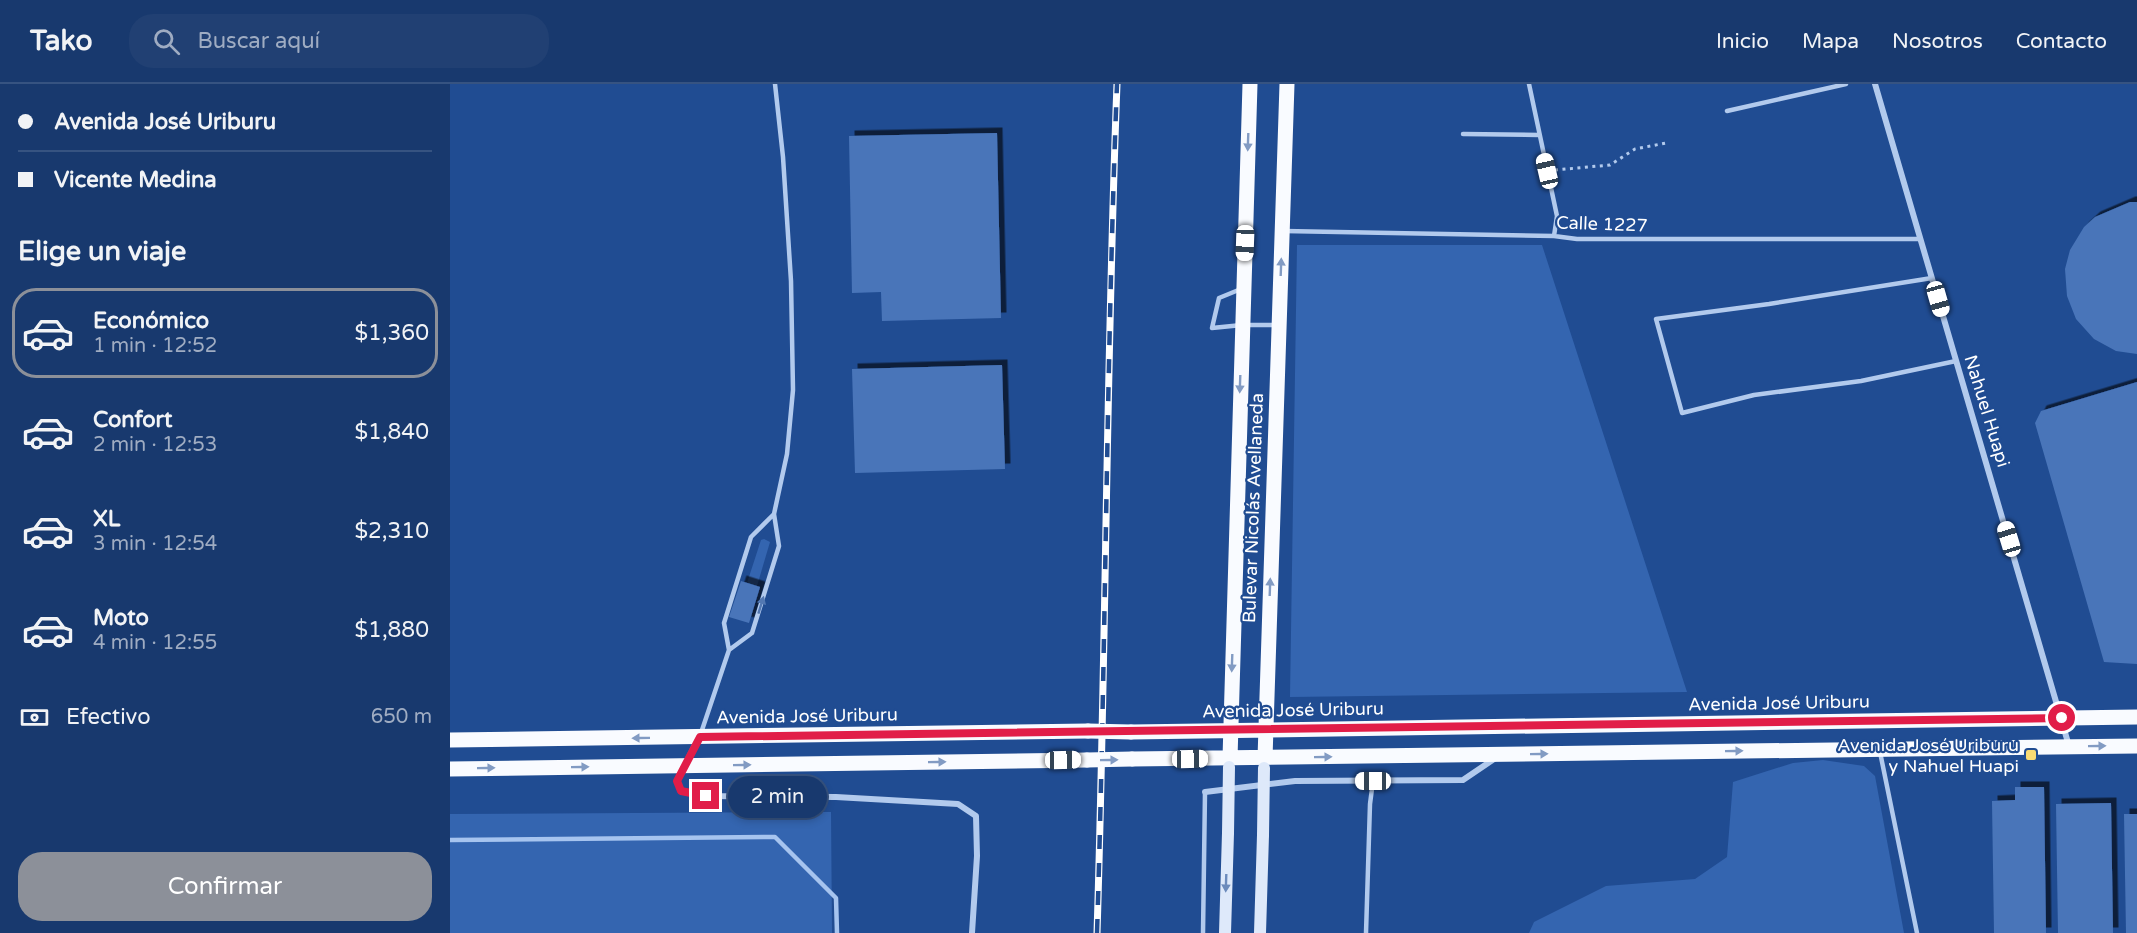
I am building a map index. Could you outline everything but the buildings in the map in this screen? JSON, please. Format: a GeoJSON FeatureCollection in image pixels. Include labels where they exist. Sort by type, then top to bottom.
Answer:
{"type":"FeatureCollection","features":[{"type":"Feature","properties":{"kind":"main road","name":"Bulevar Nicolás Avellaneda"},"geometry":{"type":"LineString","coordinates":[[1225,933],[1250,84]]}},
{"type":"Feature","properties":{"kind":"main road","name":"Bulevar Nicolás Avellaneda"},"geometry":{"type":"LineString","coordinates":[[1260,933],[1287,84]]}},
{"type":"Feature","properties":{"kind":"main road","name":"Avenida José Uriburu"},"geometry":{"type":"LineString","coordinates":[[450,740],[2137,717]]}},
{"type":"Feature","properties":{"kind":"main road"},"geometry":{"type":"LineString","coordinates":[[450,769],[1132,759],[1265,763],[1500,754],[2137,746]]}},
{"type":"Feature","properties":{"kind":"street","name":"Nahuel Huapi"},"geometry":{"type":"LineString","coordinates":[[1875,84],[2069,747]]}},
{"type":"Feature","properties":{"kind":"street"},"geometry":{"type":"LineString","coordinates":[[700,737],[677,781],[681,791],[706,796],[836,797],[958,804],[976,816],[977,856],[972,933]]}},
{"type":"Feature","properties":{"kind":"street"},"geometry":{"type":"LineString","coordinates":[[1205,792],[1295,781],[1463,780],[1500,754]]}},
{"type":"Feature","properties":{"kind":"lane"},"geometry":{"type":"LineString","coordinates":[[729,650],[752,633],[779,546],[774,514],[787,454],[793,390],[791,281],[783,157],[775,84]]}},
{"type":"Feature","properties":{"kind":"lane"},"geometry":{"type":"LineString","coordinates":[[1529,84],[1557,216],[1554,236]]}},
{"type":"Feature","properties":{"kind":"lane"},"geometry":{"type":"LineString","coordinates":[[1727,111],[1846,84]]}},
{"type":"Feature","properties":{"kind":"lane"},"geometry":{"type":"LineString","coordinates":[[1463,134],[1539,135]]}},
{"type":"Feature","properties":{"kind":"lane","name":"Calle 1227"},"geometry":{"type":"LineString","coordinates":[[1282,231],[1554,236],[1577,239],[1920,239]]}},
{"type":"Feature","properties":{"kind":"lane"},"geometry":{"type":"LineString","coordinates":[[1932,278],[1656,319],[1682,413],[1754,395],[1861,381],[1956,361]]}},
{"type":"Feature","properties":{"kind":"lane"},"geometry":{"type":"LineString","coordinates":[[1244,288],[1219,298],[1212,328],[1279,325]]}},
{"type":"Feature","properties":{"kind":"lane"},"geometry":{"type":"LineString","coordinates":[[700,737],[729,650],[724,622],[751,537],[774,514]]}},
{"type":"Feature","properties":{"kind":"lane"},"geometry":{"type":"LineString","coordinates":[[1880,749],[1917,933]]}},
{"type":"Feature","properties":{"kind":"lane"},"geometry":{"type":"LineString","coordinates":[[1366,933],[1370,804],[1373,781]]}},
{"type":"Feature","properties":{"kind":"lane"},"geometry":{"type":"LineString","coordinates":[[1203,933],[1205,792]]}},
{"type":"Feature","properties":{"kind":"path"},"geometry":{"type":"LineString","coordinates":[[1547,171],[1610,165],[1635,149],[1665,142]]}},
{"type":"Feature","properties":{"kind":"shaded area"},"geometry":{"type":"Polygon","coordinates":[[[1297,245],[1542,245],[1687,692],[1290,697],[1297,245]]]}},
{"type":"Feature","properties":{"kind":"shaded area"},"geometry":{"type":"Polygon","coordinates":[[[761,540],[770,542],[757,586],[747,583],[761,540]]]}},
{"type":"Feature","properties":{"kind":"shaded area"},"geometry":{"type":"Polygon","coordinates":[[[1823,760],[1864,766],[1875,776],[1904,933],[1529,933],[1534,922],[1606,886],[1695,879],[1727,857],[1733,782],[1793,763],[1823,760]]]}},
{"type":"Feature","properties":{"kind":"shaded area"},"geometry":{"type":"Polygon","coordinates":[[[831,812],[832,933],[450,933],[450,814],[831,812]]]}},
{"type":"Feature","properties":{"kind":"waterway"},"geometry":{"type":"LineString","coordinates":[[450,840],[775,837],[836,898],[837,933]]}},
{"type":"Feature","properties":{"kind":"railway"},"geometry":{"type":"LineString","coordinates":[[1097,933],[1110,296],[1117,84]]}},
{"type":"Feature","properties":{"kind":"place","name":"Avenida José Uriburu y Nahuel Huapi"},"geometry":{"type":"Point","coordinates":[2031,755]}},
{"type":"Feature","properties":{"kind":"route"},"geometry":{"type":"LineString","coordinates":[[706,796],[681,791],[677,781],[700,737],[2062,718]]}}]}
